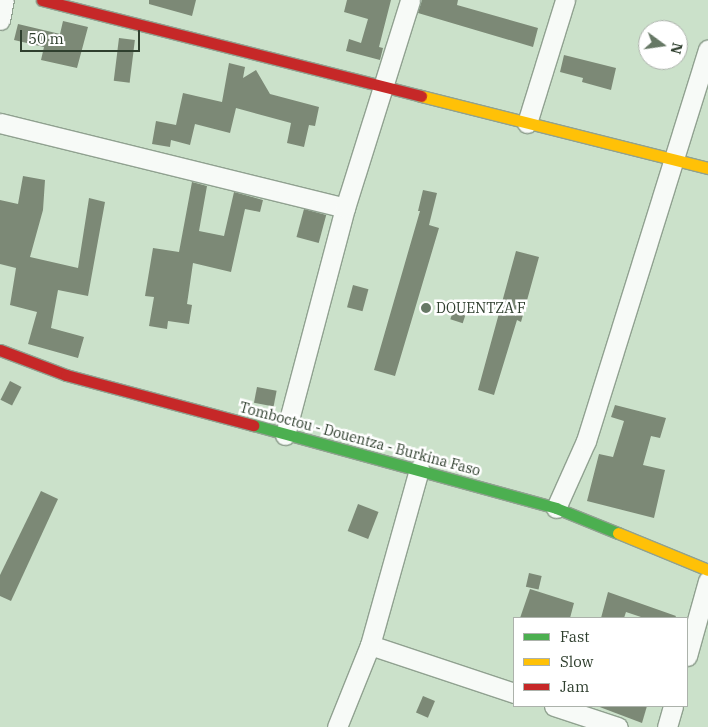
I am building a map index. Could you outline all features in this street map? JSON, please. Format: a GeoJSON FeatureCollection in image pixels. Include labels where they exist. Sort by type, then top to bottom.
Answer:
{"type":"FeatureCollection","features":[{"type":"Feature","properties":{"kind":"main road"},"geometry":{"type":"LineString","coordinates":[[42,0],[708,168]]}},
{"type":"Feature","properties":{"kind":"main road","name":"Tomboctou - Douentza - Burkina Faso"},"geometry":{"type":"LineString","coordinates":[[0,350],[66,376],[419,469],[556,508],[708,570]]}},
{"type":"Feature","properties":{"kind":"street"},"geometry":{"type":"LineString","coordinates":[[0,20],[4,0]]}},
{"type":"Feature","properties":{"kind":"street"},"geometry":{"type":"LineString","coordinates":[[285,435],[345,208],[410,0]]}},
{"type":"Feature","properties":{"kind":"street"},"geometry":{"type":"LineString","coordinates":[[527,122],[566,0]]}},
{"type":"Feature","properties":{"kind":"street"},"geometry":{"type":"LineString","coordinates":[[556,508],[586,442],[708,50]]}},
{"type":"Feature","properties":{"kind":"street"},"geometry":{"type":"LineString","coordinates":[[0,123],[345,208]]}},
{"type":"Feature","properties":{"kind":"street"},"geometry":{"type":"LineString","coordinates":[[337,727],[370,645],[419,469]]}},
{"type":"Feature","properties":{"kind":"street"},"geometry":{"type":"LineString","coordinates":[[688,652],[708,580]]}},
{"type":"Feature","properties":{"kind":"street"},"geometry":{"type":"LineString","coordinates":[[370,645],[513,693]]}},
{"type":"Feature","properties":{"kind":"street"},"geometry":{"type":"LineString","coordinates":[[557,707],[618,727]]}},
{"type":"Feature","properties":{"kind":"street"},"geometry":{"type":"LineString","coordinates":[[666,727],[672,707]]}},
{"type":"Feature","properties":{"kind":"building"},"geometry":{"type":"Polygon","coordinates":[[[149,0],[196,0],[192,16],[149,4],[149,0]]]}},
{"type":"Feature","properties":{"kind":"building"},"geometry":{"type":"Polygon","coordinates":[[[347,0],[391,0],[379,47],[383,48],[380,60],[346,51],[349,39],[361,43],[368,19],[344,12],[347,0]]]}},
{"type":"Feature","properties":{"kind":"building"},"geometry":{"type":"Polygon","coordinates":[[[422,0],[458,0],[457,5],[538,28],[533,47],[418,13],[422,0]]]}},
{"type":"Feature","properties":{"kind":"building"},"geometry":{"type":"Polygon","coordinates":[[[63,21],[88,27],[77,68],[41,60],[44,47],[14,40],[18,24],[60,34],[63,21]]]}},
{"type":"Feature","properties":{"kind":"building"},"geometry":{"type":"Polygon","coordinates":[[[119,38],[135,40],[130,83],[114,81],[119,38]]]}},
{"type":"Feature","properties":{"kind":"building"},"geometry":{"type":"Polygon","coordinates":[[[564,55],[616,68],[611,90],[582,82],[583,78],[560,72],[564,55]]]}},
{"type":"Feature","properties":{"kind":"building"},"geometry":{"type":"Polygon","coordinates":[[[229,63],[245,67],[243,78],[256,70],[270,94],[319,107],[315,126],[309,125],[304,147],[287,143],[291,123],[236,108],[230,133],[195,124],[190,145],[171,140],[170,147],[152,144],[156,121],[176,125],[183,93],[222,102],[229,63]]]}},
{"type":"Feature","properties":{"kind":"building"},"geometry":{"type":"Polygon","coordinates":[[[23,176],[45,180],[43,210],[30,257],[78,268],[89,198],[105,202],[88,296],[58,290],[51,328],[84,337],[78,358],[28,344],[37,312],[10,305],[16,268],[0,264],[0,200],[18,204],[23,176]]]}},
{"type":"Feature","properties":{"kind":"building"},"geometry":{"type":"Polygon","coordinates":[[[192,182],[207,186],[199,231],[224,236],[234,192],[263,200],[260,212],[245,209],[231,272],[193,263],[187,304],[192,305],[189,324],[168,321],[167,329],[149,326],[154,297],[145,296],[153,248],[179,252],[192,182]]]}},
{"type":"Feature","properties":{"kind":"building"},"geometry":{"type":"Polygon","coordinates":[[[423,190],[437,193],[429,225],[439,228],[395,376],[374,370],[420,211],[418,211],[423,190]]]}},
{"type":"Feature","properties":{"kind":"building"},"geometry":{"type":"Polygon","coordinates":[[[304,209],[326,215],[319,243],[296,237],[304,209]]]}},
{"type":"Feature","properties":{"kind":"building"},"geometry":{"type":"Polygon","coordinates":[[[516,251],[539,257],[521,322],[517,320],[494,395],[478,390],[516,251]]]}},
{"type":"Feature","properties":{"kind":"building"},"geometry":{"type":"Polygon","coordinates":[[[353,285],[368,289],[363,311],[347,307],[353,285]]]}},
{"type":"Feature","properties":{"kind":"building"},"geometry":{"type":"Polygon","coordinates":[[[455,305],[467,309],[463,323],[450,319],[455,305]]]}},
{"type":"Feature","properties":{"kind":"building"},"geometry":{"type":"Polygon","coordinates":[[[10,381],[22,387],[12,406],[0,400],[10,381]]]}},
{"type":"Feature","properties":{"kind":"building"},"geometry":{"type":"Polygon","coordinates":[[[257,387],[277,391],[274,407],[254,403],[257,387]]]}},
{"type":"Feature","properties":{"kind":"building"},"geometry":{"type":"Polygon","coordinates":[[[615,405],[666,418],[660,438],[651,436],[643,465],[665,470],[654,518],[587,501],[599,454],[613,457],[624,421],[611,417],[615,405]]]}},
{"type":"Feature","properties":{"kind":"building"},"geometry":{"type":"Polygon","coordinates":[[[41,491],[58,499],[11,601],[0,596],[0,575],[41,491]]]}},
{"type":"Feature","properties":{"kind":"building"},"geometry":{"type":"Polygon","coordinates":[[[358,504],[379,512],[368,539],[348,531],[358,504]]]}},
{"type":"Feature","properties":{"kind":"building"},"geometry":{"type":"Polygon","coordinates":[[[529,573],[542,576],[539,590],[526,587],[529,573]]]}},
{"type":"Feature","properties":{"kind":"building"},"geometry":{"type":"Polygon","coordinates":[[[530,589],[574,603],[570,617],[520,617],[530,589]]]}},
{"type":"Feature","properties":{"kind":"building"},"geometry":{"type":"Polygon","coordinates":[[[608,592],[676,616],[641,617],[626,612],[624,617],[601,617],[608,592]]]}},
{"type":"Feature","properties":{"kind":"building"},"geometry":{"type":"Polygon","coordinates":[[[423,696],[435,701],[428,718],[416,713],[423,696]]]}},
{"type":"Feature","properties":{"kind":"building"},"geometry":{"type":"Polygon","coordinates":[[[600,707],[647,707],[642,723],[600,707]]]}},
{"type":"Feature","properties":{"kind":"traffic: fast"},"geometry":{"type":"LineString","coordinates":[[253,425],[556,508],[618,533]]}},
{"type":"Feature","properties":{"kind":"traffic: slow"},"geometry":{"type":"LineString","coordinates":[[421,96],[708,168]]}},
{"type":"Feature","properties":{"kind":"traffic: slow"},"geometry":{"type":"LineString","coordinates":[[618,533],[708,570]]}},
{"type":"Feature","properties":{"kind":"traffic: jam"},"geometry":{"type":"LineString","coordinates":[[42,0],[421,96]]}},
{"type":"Feature","properties":{"kind":"traffic: jam"},"geometry":{"type":"LineString","coordinates":[[0,350],[66,375],[253,425]]}},
{"type":"Feature","properties":{"kind":"place","name":"DOUENTZA F"},"geometry":{"type":"Point","coordinates":[426,308]}}]}
